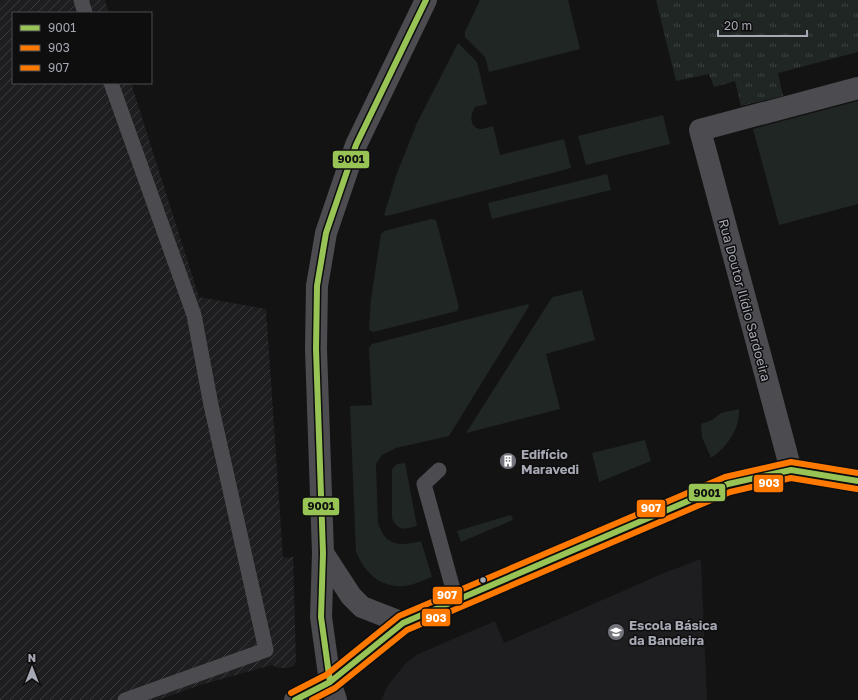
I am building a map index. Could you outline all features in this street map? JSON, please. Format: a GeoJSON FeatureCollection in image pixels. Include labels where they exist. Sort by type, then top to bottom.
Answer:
{"type":"FeatureCollection","features":[{"type":"Feature","properties":{"kind":"street"},"geometry":{"type":"LineString","coordinates":[[332,694],[321,617],[323,553],[316,349],[317,286],[326,233],[356,145],[426,0]]}},
{"type":"Feature","properties":{"kind":"street","name":"Rua Doutor Ilídio Sardoeira"},"geometry":{"type":"LineString","coordinates":[[790,470],[700,130],[858,88]]}},
{"type":"Feature","properties":{"kind":"street"},"geometry":{"type":"LineString","coordinates":[[295,700],[332,694],[403,623],[728,484],[790,470],[858,481]]}},
{"type":"Feature","properties":{"kind":"street"},"geometry":{"type":"LineString","coordinates":[[323,553],[351,596],[362,607],[403,623]]}},
{"type":"Feature","properties":{"kind":"lane"},"geometry":{"type":"LineString","coordinates":[[81,0],[85,12]]}},
{"type":"Feature","properties":{"kind":"lane"},"geometry":{"type":"LineString","coordinates":[[111,84],[194,315],[211,405],[266,650],[125,700]]}},
{"type":"Feature","properties":{"kind":"lane"},"geometry":{"type":"LineString","coordinates":[[438,470],[424,484],[456,600]]}},
{"type":"Feature","properties":{"kind":"shaded area"},"geometry":{"type":"Polygon","coordinates":[[[0,0],[105,0],[109,12],[12,12],[12,84],[131,84],[199,297],[266,309],[283,558],[293,557],[296,661],[294,666],[287,668],[279,668],[272,665],[200,685],[158,700],[0,700],[0,0]]]}},
{"type":"Feature","properties":{"kind":"shaded area","name":"Escola Básica da Bandeira"},"geometry":{"type":"Polygon","coordinates":[[[701,559],[707,700],[381,700],[388,685],[406,663],[418,654],[495,621],[504,643],[664,573],[701,559]]]}},
{"type":"Feature","properties":{"kind":"green space"},"geometry":{"type":"Polygon","coordinates":[[[480,0],[568,0],[580,49],[489,72],[485,57],[465,37],[465,32],[480,0]]]}},
{"type":"Feature","properties":{"kind":"green space"},"geometry":{"type":"Polygon","coordinates":[[[656,0],[858,0],[858,52],[778,73],[783,96],[741,106],[735,81],[714,87],[709,74],[676,81],[656,0]]]}},
{"type":"Feature","properties":{"kind":"green space"},"geometry":{"type":"Polygon","coordinates":[[[458,43],[477,62],[487,104],[475,107],[471,117],[472,123],[476,128],[480,129],[493,126],[500,155],[564,139],[571,168],[387,216],[384,215],[397,173],[417,123],[458,43]]]}},
{"type":"Feature","properties":{"kind":"green space"},"geometry":{"type":"Polygon","coordinates":[[[858,101],[858,204],[779,225],[753,129],[858,101]]]}},
{"type":"Feature","properties":{"kind":"green space"},"geometry":{"type":"Polygon","coordinates":[[[663,115],[670,144],[586,165],[578,136],[663,115]]]}},
{"type":"Feature","properties":{"kind":"green space"},"geometry":{"type":"Polygon","coordinates":[[[607,174],[611,190],[492,219],[488,203],[607,174]]]}},
{"type":"Feature","properties":{"kind":"green space"},"geometry":{"type":"Polygon","coordinates":[[[431,219],[436,220],[459,307],[457,311],[373,332],[369,330],[371,299],[381,234],[384,231],[431,219]]]}},
{"type":"Feature","properties":{"kind":"green space"},"geometry":{"type":"Polygon","coordinates":[[[582,290],[595,340],[546,354],[560,409],[466,433],[551,299],[553,297],[582,290]]]}},
{"type":"Feature","properties":{"kind":"green space"},"geometry":{"type":"Polygon","coordinates":[[[528,304],[529,306],[449,436],[396,448],[382,455],[376,464],[378,523],[381,531],[385,537],[395,543],[407,544],[421,541],[432,577],[412,585],[402,586],[390,585],[378,580],[365,568],[356,552],[350,406],[372,405],[369,348],[372,344],[528,304]]]}},
{"type":"Feature","properties":{"kind":"green space"},"geometry":{"type":"Polygon","coordinates":[[[739,409],[737,424],[731,437],[722,449],[711,458],[702,437],[701,424],[712,420],[721,413],[739,409]]]}},
{"type":"Feature","properties":{"kind":"green space"},"geometry":{"type":"Polygon","coordinates":[[[645,440],[651,461],[599,482],[592,453],[645,440]]]}},
{"type":"Feature","properties":{"kind":"green space"},"geometry":{"type":"Polygon","coordinates":[[[405,463],[417,526],[402,528],[397,526],[392,518],[392,469],[397,464],[405,463]]]}},
{"type":"Feature","properties":{"kind":"green space"},"geometry":{"type":"Polygon","coordinates":[[[511,515],[513,520],[461,542],[457,531],[511,515]]]}},
{"type":"Feature","properties":{"kind":"transit line","name":"9001"},"geometry":{"type":"LineString","coordinates":[[330,682],[321,617],[323,553],[316,349],[317,286],[326,233],[356,145],[426,0]]}},
{"type":"Feature","properties":{"kind":"transit line","name":"907"},"geometry":{"type":"LineString","coordinates":[[291,693],[326,675],[399,616],[725,477],[791,462],[858,473]]}},
{"type":"Feature","properties":{"kind":"transit line","name":"9001"},"geometry":{"type":"LineString","coordinates":[[295,700],[330,682],[403,623],[728,484],[791,470],[858,481]]}},
{"type":"Feature","properties":{"kind":"transit line","name":"903"},"geometry":{"type":"LineString","coordinates":[[312,700],[335,688],[407,630],[730,492],[791,478],[857,489]]}},
{"type":"Feature","properties":{"kind":"place","name":"Edifício Maravedi"},"geometry":{"type":"Point","coordinates":[508,461]}},
{"type":"Feature","properties":{"kind":"place","name":"Escola Básica da Bandeira"},"geometry":{"type":"Point","coordinates":[616,632]}}]}
